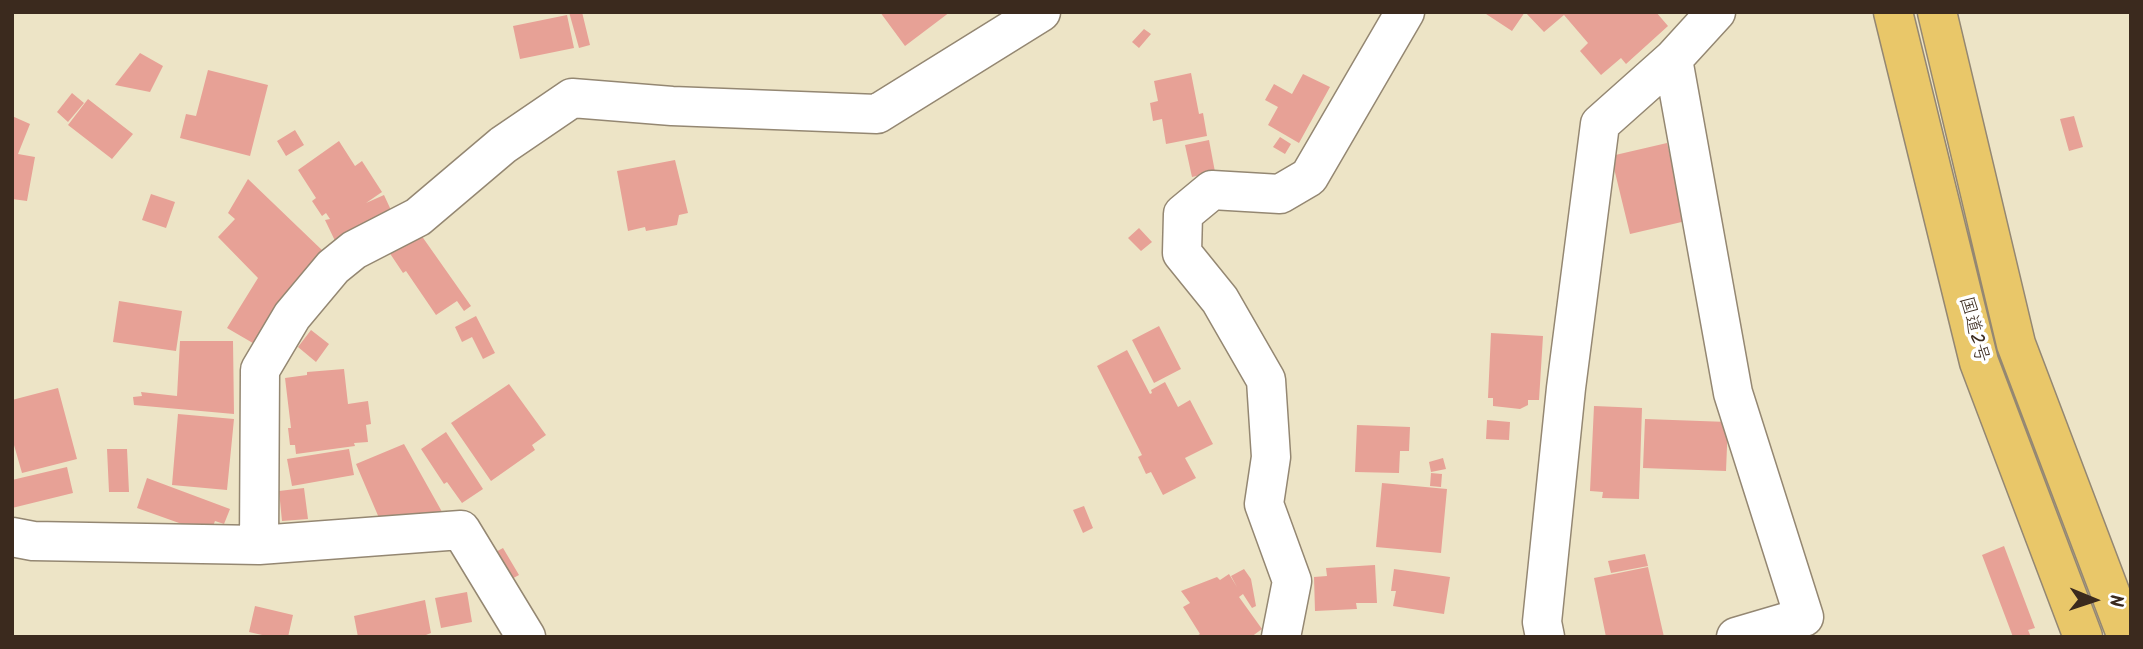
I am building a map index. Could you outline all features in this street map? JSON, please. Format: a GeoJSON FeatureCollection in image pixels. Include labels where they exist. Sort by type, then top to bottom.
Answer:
{"type":"FeatureCollection","features":[{"type":"Feature","properties":{"kind":"highway","name":"国道2号"},"geometry":{"type":"LineString","coordinates":[[1893,12],[1979,362],[2083,637]]}},
{"type":"Feature","properties":{"kind":"highway","name":"国道2号"},"geometry":{"type":"LineString","coordinates":[[1937,12],[2016,344],[2127,637]]}},
{"type":"Feature","properties":{"kind":"street"},"geometry":{"type":"LineString","coordinates":[[259,545],[260,370],[292,316],[333,267],[354,250],[418,218],[503,145],[549,113],[572,98],[671,106],[877,114],[1041,12]]}},
{"type":"Feature","properties":{"kind":"street"},"geometry":{"type":"LineString","coordinates":[[1281,637],[1292,581],[1264,504],[1270,457],[1266,380],[1220,300],[1181,253],[1184,214],[1212,190],[1280,194],[1310,177],[1405,12]]}},
{"type":"Feature","properties":{"kind":"street"},"geometry":{"type":"LineString","coordinates":[[1545,637],[1542,622],[1566,388],[1600,124],[1672,59],[1716,12]]}},
{"type":"Feature","properties":{"kind":"street"},"geometry":{"type":"LineString","coordinates":[[1672,59],[1733,393],[1804,617],[1736,637]]}},
{"type":"Feature","properties":{"kind":"street"},"geometry":{"type":"LineString","coordinates":[[12,537],[33,541],[259,545],[461,530],[526,637]]}},
{"type":"Feature","properties":{"kind":"building"},"geometry":{"type":"Polygon","coordinates":[[[569,12],[582,12],[590,45],[579,48],[569,12]]]}},
{"type":"Feature","properties":{"kind":"building"},"geometry":{"type":"Polygon","coordinates":[[[880,12],[950,12],[905,46],[880,12]]]}},
{"type":"Feature","properties":{"kind":"building"},"geometry":{"type":"Polygon","coordinates":[[[1483,12],[1525,12],[1512,31],[1483,12]]]}},
{"type":"Feature","properties":{"kind":"building"},"geometry":{"type":"Polygon","coordinates":[[[1525,12],[1656,12],[1668,26],[1626,64],[1621,58],[1601,75],[1580,51],[1588,43],[1564,15],[1544,32],[1525,12]]]}},
{"type":"Feature","properties":{"kind":"building"},"geometry":{"type":"Polygon","coordinates":[[[567,15],[574,48],[520,59],[513,26],[567,15]]]}},
{"type":"Feature","properties":{"kind":"building"},"geometry":{"type":"Polygon","coordinates":[[[1144,29],[1151,34],[1139,48],[1132,42],[1144,29]]]}},
{"type":"Feature","properties":{"kind":"building"},"geometry":{"type":"Polygon","coordinates":[[[140,53],[163,66],[150,92],[115,85],[140,53]]]}},
{"type":"Feature","properties":{"kind":"building"},"geometry":{"type":"Polygon","coordinates":[[[208,70],[268,85],[250,156],[180,138],[186,114],[196,116],[208,70]]]}},
{"type":"Feature","properties":{"kind":"building"},"geometry":{"type":"Polygon","coordinates":[[[1191,73],[1199,114],[1203,113],[1207,136],[1166,144],[1162,119],[1153,121],[1150,103],[1158,101],[1154,81],[1191,73]]]}},
{"type":"Feature","properties":{"kind":"building"},"geometry":{"type":"Polygon","coordinates":[[[1303,74],[1330,87],[1299,143],[1268,125],[1278,107],[1265,100],[1274,84],[1292,94],[1303,74]]]}},
{"type":"Feature","properties":{"kind":"building"},"geometry":{"type":"Polygon","coordinates":[[[72,93],[84,103],[68,122],[57,112],[72,93]]]}},
{"type":"Feature","properties":{"kind":"building"},"geometry":{"type":"Polygon","coordinates":[[[88,99],[133,134],[112,159],[68,125],[88,99]]]}},
{"type":"Feature","properties":{"kind":"building"},"geometry":{"type":"Polygon","coordinates":[[[12,116],[30,124],[18,154],[35,157],[27,201],[12,199],[12,116]]]}},
{"type":"Feature","properties":{"kind":"building"},"geometry":{"type":"Polygon","coordinates":[[[2074,116],[2083,147],[2069,151],[2060,119],[2074,116]]]}},
{"type":"Feature","properties":{"kind":"building"},"geometry":{"type":"Polygon","coordinates":[[[295,130],[304,145],[286,156],[277,141],[295,130]]]}},
{"type":"Feature","properties":{"kind":"building"},"geometry":{"type":"Polygon","coordinates":[[[1280,137],[1291,144],[1285,154],[1273,147],[1280,137]]]}},
{"type":"Feature","properties":{"kind":"building"},"geometry":{"type":"Polygon","coordinates":[[[1209,140],[1215,172],[1192,177],[1185,145],[1209,140]]]}},
{"type":"Feature","properties":{"kind":"building"},"geometry":{"type":"Polygon","coordinates":[[[339,141],[355,166],[362,161],[382,192],[366,203],[384,195],[396,221],[338,247],[325,220],[330,219],[326,213],[322,216],[312,201],[316,198],[298,170],[339,141]]]}},
{"type":"Feature","properties":{"kind":"building"},"geometry":{"type":"Polygon","coordinates":[[[1667,143],[1686,221],[1630,234],[1611,156],[1667,143]]]}},
{"type":"Feature","properties":{"kind":"building"},"geometry":{"type":"Polygon","coordinates":[[[675,160],[688,213],[679,215],[677,225],[646,231],[645,227],[628,231],[617,171],[675,160]]]}},
{"type":"Feature","properties":{"kind":"building"},"geometry":{"type":"Polygon","coordinates":[[[248,179],[324,252],[258,346],[227,328],[258,278],[218,237],[235,219],[228,213],[248,179]]]}},
{"type":"Feature","properties":{"kind":"building"},"geometry":{"type":"Polygon","coordinates":[[[151,194],[175,202],[166,228],[142,220],[151,194]]]}},
{"type":"Feature","properties":{"kind":"building"},"geometry":{"type":"Polygon","coordinates":[[[414,225],[471,306],[464,311],[457,301],[436,315],[385,246],[414,225]]]}},
{"type":"Feature","properties":{"kind":"building"},"geometry":{"type":"Polygon","coordinates":[[[1139,228],[1152,242],[1141,251],[1128,238],[1139,228]]]}},
{"type":"Feature","properties":{"kind":"building"},"geometry":{"type":"Polygon","coordinates":[[[119,301],[182,311],[176,351],[113,342],[119,301]]]}},
{"type":"Feature","properties":{"kind":"building"},"geometry":{"type":"Polygon","coordinates":[[[476,316],[495,353],[483,359],[472,337],[462,342],[455,327],[476,316]]]}},
{"type":"Feature","properties":{"kind":"building"},"geometry":{"type":"Polygon","coordinates":[[[1159,326],[1181,369],[1154,383],[1132,340],[1159,326]]]}},
{"type":"Feature","properties":{"kind":"building"},"geometry":{"type":"Polygon","coordinates":[[[311,330],[329,344],[316,362],[298,347],[311,330]]]}},
{"type":"Feature","properties":{"kind":"building"},"geometry":{"type":"Polygon","coordinates":[[[1491,333],[1543,336],[1539,400],[1528,400],[1528,405],[1520,409],[1493,406],[1493,398],[1488,398],[1491,333]]]}},
{"type":"Feature","properties":{"kind":"building"},"geometry":{"type":"Polygon","coordinates":[[[180,341],[233,341],[234,414],[134,405],[133,397],[142,396],[141,392],[177,396],[180,341]]]}},
{"type":"Feature","properties":{"kind":"building"},"geometry":{"type":"Polygon","coordinates":[[[1127,350],[1150,394],[1151,390],[1165,382],[1178,407],[1190,400],[1213,444],[1185,458],[1196,478],[1163,495],[1151,472],[1146,474],[1138,457],[1142,455],[1097,366],[1127,350]]]}},
{"type":"Feature","properties":{"kind":"building"},"geometry":{"type":"Polygon","coordinates":[[[344,369],[348,404],[368,401],[371,424],[366,425],[368,442],[296,454],[295,445],[290,445],[288,428],[291,428],[285,378],[307,375],[307,372],[344,369]]]}},
{"type":"Feature","properties":{"kind":"building"},"geometry":{"type":"Polygon","coordinates":[[[509,384],[546,435],[532,445],[535,450],[491,481],[451,423],[509,384]]]}},
{"type":"Feature","properties":{"kind":"building"},"geometry":{"type":"Polygon","coordinates":[[[58,388],[77,459],[22,473],[12,438],[12,400],[58,388]]]}},
{"type":"Feature","properties":{"kind":"building"},"geometry":{"type":"Polygon","coordinates":[[[1594,406],[1642,408],[1639,499],[1602,498],[1603,492],[1590,491],[1594,406]]]}},
{"type":"Feature","properties":{"kind":"building"},"geometry":{"type":"Polygon","coordinates":[[[178,414],[234,419],[227,490],[172,485],[178,414]]]}},
{"type":"Feature","properties":{"kind":"building"},"geometry":{"type":"Polygon","coordinates":[[[1645,419],[1728,422],[1726,471],[1643,468],[1645,419]]]}},
{"type":"Feature","properties":{"kind":"building"},"geometry":{"type":"Polygon","coordinates":[[[1487,420],[1510,422],[1509,440],[1486,439],[1487,420]]]}},
{"type":"Feature","properties":{"kind":"building"},"geometry":{"type":"Polygon","coordinates":[[[1357,425],[1410,427],[1409,451],[1400,451],[1399,473],[1355,472],[1357,425]]]}},
{"type":"Feature","properties":{"kind":"building"},"geometry":{"type":"Polygon","coordinates":[[[446,432],[483,489],[462,503],[447,482],[444,484],[421,449],[446,432]]]}},
{"type":"Feature","properties":{"kind":"building"},"geometry":{"type":"Polygon","coordinates":[[[404,444],[446,519],[382,525],[356,464],[404,444]]]}},
{"type":"Feature","properties":{"kind":"building"},"geometry":{"type":"Polygon","coordinates":[[[107,449],[127,449],[129,492],[109,492],[107,449]]]}},
{"type":"Feature","properties":{"kind":"building"},"geometry":{"type":"Polygon","coordinates":[[[349,449],[354,475],[292,486],[287,459],[349,449]]]}},
{"type":"Feature","properties":{"kind":"building"},"geometry":{"type":"Polygon","coordinates":[[[1443,458],[1446,469],[1431,472],[1429,462],[1443,458]]]}},
{"type":"Feature","properties":{"kind":"building"},"geometry":{"type":"Polygon","coordinates":[[[67,467],[73,493],[12,508],[12,480],[67,467]]]}},
{"type":"Feature","properties":{"kind":"building"},"geometry":{"type":"Polygon","coordinates":[[[1431,473],[1442,474],[1441,487],[1430,486],[1431,473]]]}},
{"type":"Feature","properties":{"kind":"building"},"geometry":{"type":"Polygon","coordinates":[[[147,478],[230,509],[224,524],[215,521],[210,534],[137,508],[147,478]]]}},
{"type":"Feature","properties":{"kind":"building"},"geometry":{"type":"Polygon","coordinates":[[[1382,483],[1447,489],[1441,553],[1376,547],[1382,483]]]}},
{"type":"Feature","properties":{"kind":"building"},"geometry":{"type":"Polygon","coordinates":[[[304,488],[308,519],[282,521],[279,491],[304,488]]]}},
{"type":"Feature","properties":{"kind":"building"},"geometry":{"type":"Polygon","coordinates":[[[1084,506],[1093,528],[1083,533],[1073,510],[1084,506]]]}},
{"type":"Feature","properties":{"kind":"building"},"geometry":{"type":"Polygon","coordinates":[[[2004,546],[2035,628],[2028,630],[2031,637],[2013,637],[1982,555],[2004,546]]]}},
{"type":"Feature","properties":{"kind":"building"},"geometry":{"type":"Polygon","coordinates":[[[503,548],[519,575],[508,581],[492,554],[503,548]]]}},
{"type":"Feature","properties":{"kind":"building"},"geometry":{"type":"Polygon","coordinates":[[[1645,554],[1648,566],[1611,573],[1608,561],[1645,554]]]}},
{"type":"Feature","properties":{"kind":"building"},"geometry":{"type":"Polygon","coordinates":[[[1375,565],[1377,603],[1356,603],[1357,609],[1315,611],[1314,577],[1327,576],[1326,568],[1375,565]]]}},
{"type":"Feature","properties":{"kind":"building"},"geometry":{"type":"Polygon","coordinates":[[[1648,567],[1664,637],[1606,637],[1594,578],[1648,567]]]}},
{"type":"Feature","properties":{"kind":"building"},"geometry":{"type":"Polygon","coordinates":[[[1244,569],[1251,579],[1256,606],[1252,608],[1243,594],[1239,597],[1262,629],[1251,637],[1195,637],[1200,634],[1183,607],[1190,603],[1181,591],[1217,577],[1220,580],[1229,574],[1237,587],[1231,576],[1244,569]]]}},
{"type":"Feature","properties":{"kind":"building"},"geometry":{"type":"Polygon","coordinates":[[[1394,569],[1450,577],[1444,614],[1393,606],[1396,591],[1391,591],[1394,569]]]}},
{"type":"Feature","properties":{"kind":"building"},"geometry":{"type":"Polygon","coordinates":[[[467,592],[472,622],[441,628],[435,598],[467,592]]]}},
{"type":"Feature","properties":{"kind":"building"},"geometry":{"type":"Polygon","coordinates":[[[425,600],[431,633],[421,637],[358,637],[354,616],[425,600]]]}},
{"type":"Feature","properties":{"kind":"building"},"geometry":{"type":"Polygon","coordinates":[[[255,606],[293,615],[288,637],[271,637],[249,632],[255,606]]]}}]}
